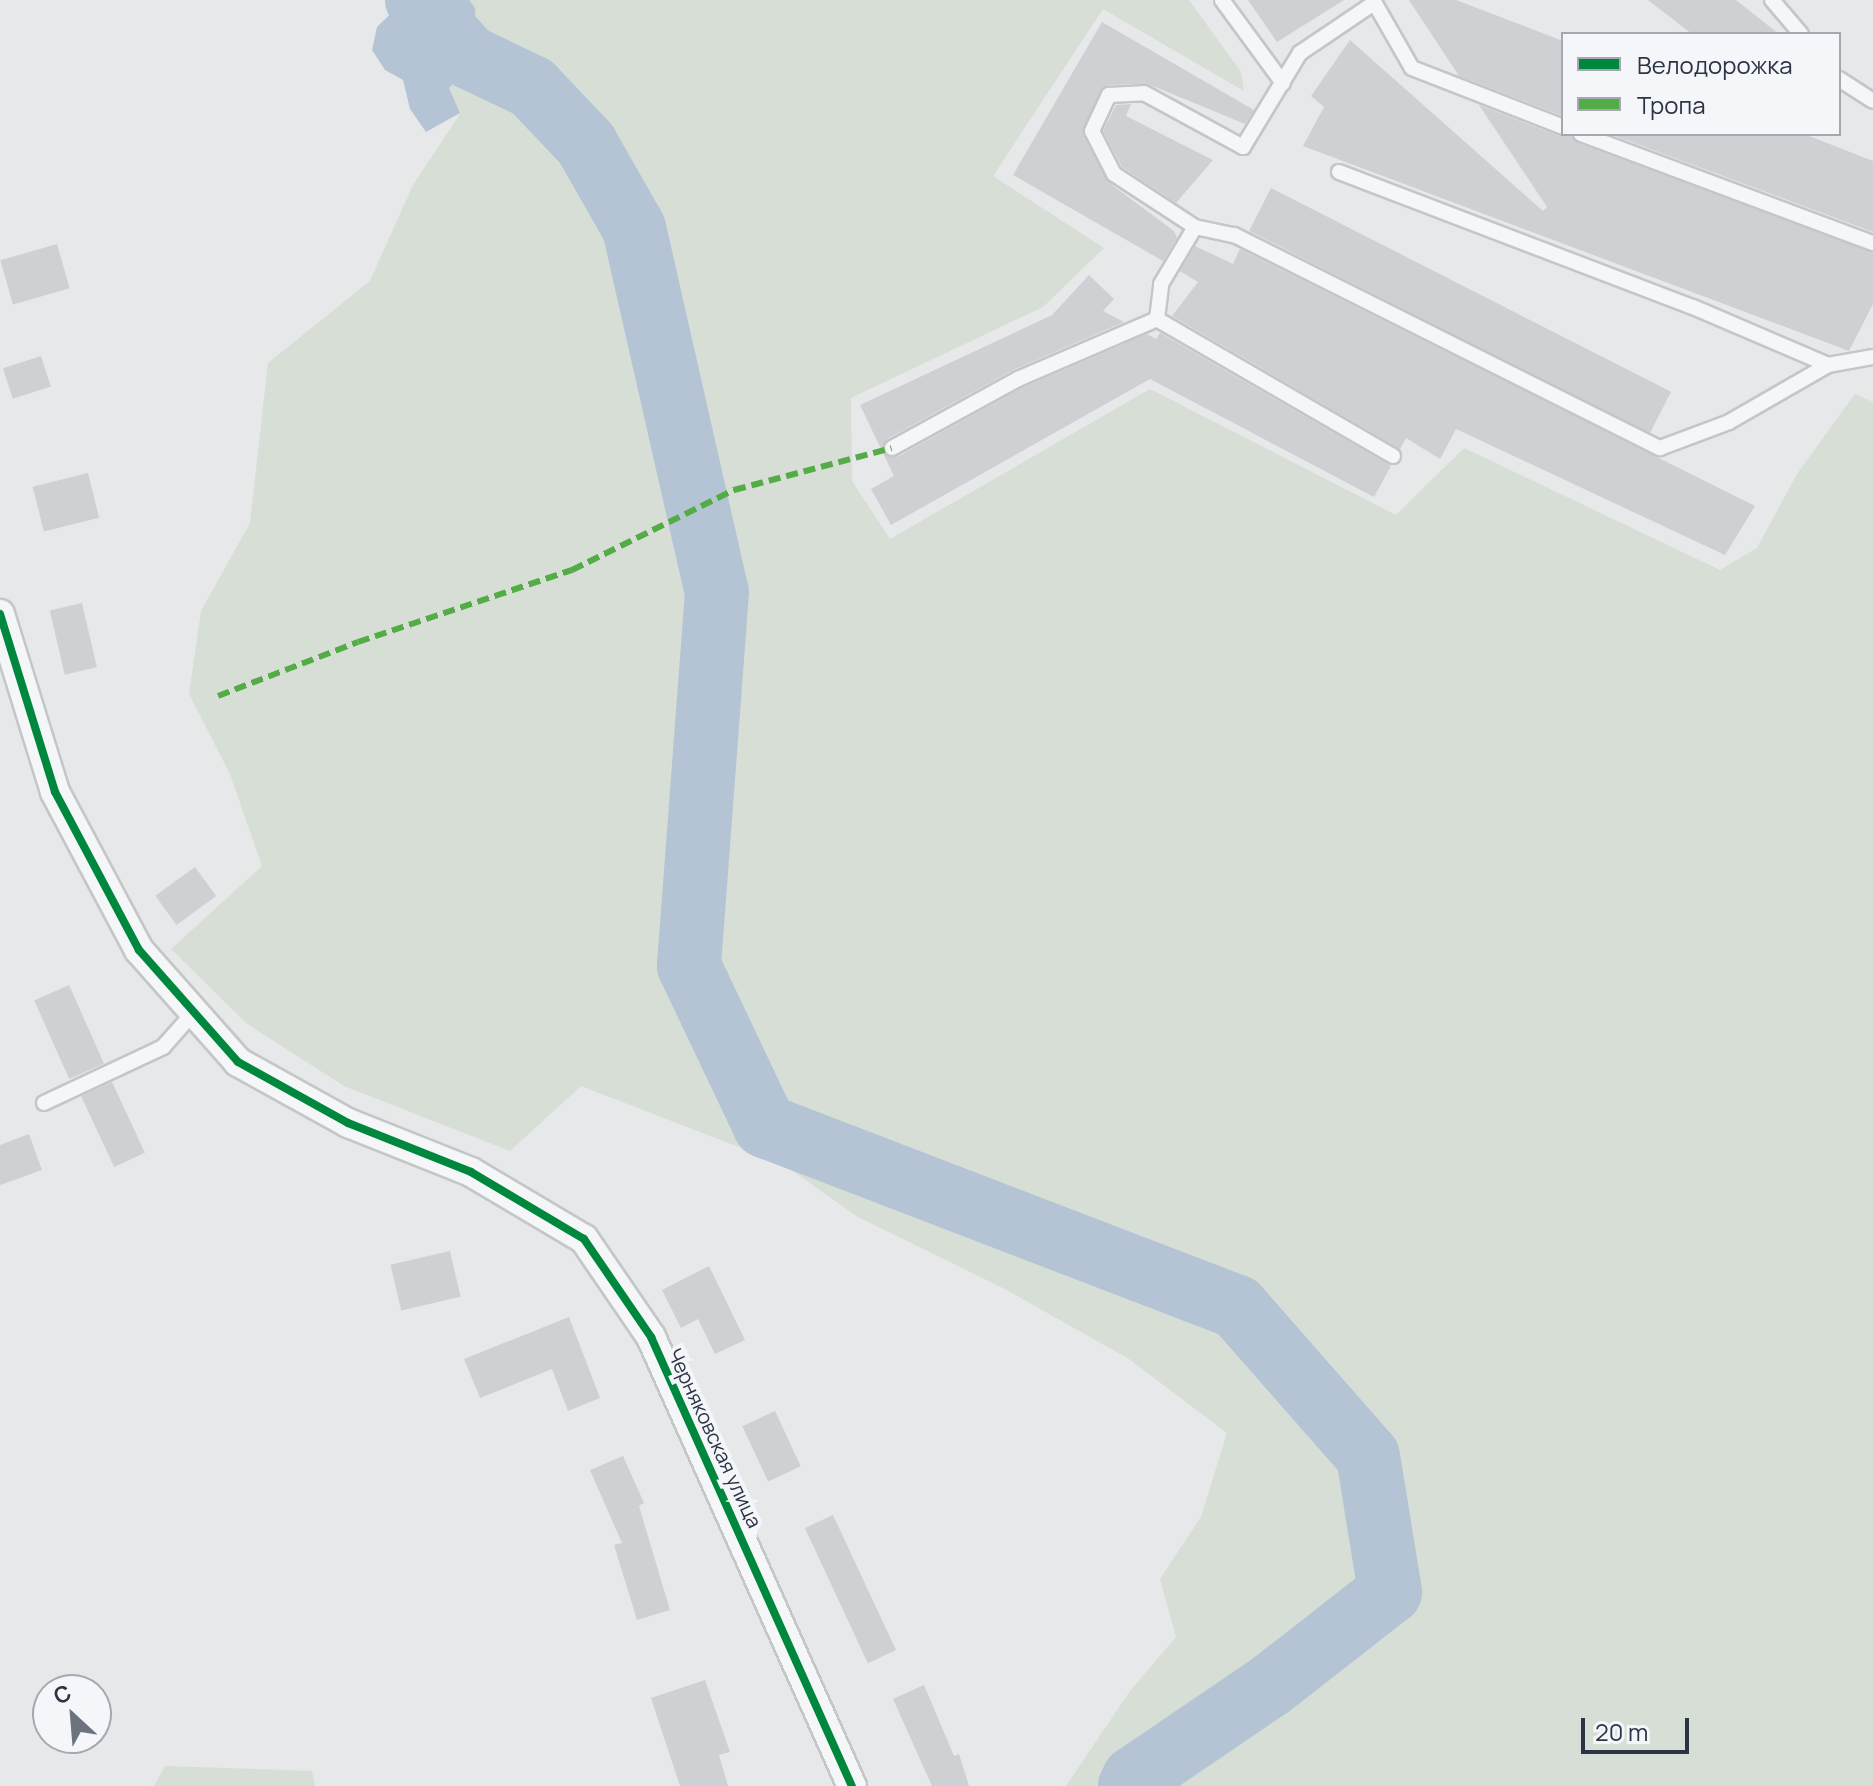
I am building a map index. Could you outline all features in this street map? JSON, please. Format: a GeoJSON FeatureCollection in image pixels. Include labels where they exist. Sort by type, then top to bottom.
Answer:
{"type":"FeatureCollection","features":[{"type":"Feature","properties":{"kind":"street","name":"Черняковская улица"},"geometry":{"type":"LineString","coordinates":[[0,614],[55,792],[139,950],[238,1062],[348,1123],[471,1172],[584,1239],[651,1337],[852,1786]]}},
{"type":"Feature","properties":{"kind":"lane"},"geometry":{"type":"LineString","coordinates":[[1222,0],[1283,83]]}},
{"type":"Feature","properties":{"kind":"lane"},"geometry":{"type":"LineString","coordinates":[[1772,0],[1799,32]]}},
{"type":"Feature","properties":{"kind":"lane"},"geometry":{"type":"LineString","coordinates":[[1561,126],[1412,68],[1373,1],[1300,53],[1243,147],[1144,93],[1109,95],[1092,131],[1114,174],[1195,227],[1234,235],[1660,448],[1729,422],[1828,365],[1873,357]]}},
{"type":"Feature","properties":{"kind":"lane"},"geometry":{"type":"LineString","coordinates":[[1841,80],[1873,101]]}},
{"type":"Feature","properties":{"kind":"lane"},"geometry":{"type":"LineString","coordinates":[[1587,136],[1825,221],[1873,243]]}},
{"type":"Feature","properties":{"kind":"lane"},"geometry":{"type":"LineString","coordinates":[[1339,172],[1693,307],[1828,365]]}},
{"type":"Feature","properties":{"kind":"lane"},"geometry":{"type":"LineString","coordinates":[[1157,319],[1161,284],[1195,227]]}},
{"type":"Feature","properties":{"kind":"lane"},"geometry":{"type":"LineString","coordinates":[[892,448],[1018,379],[1157,319]]}},
{"type":"Feature","properties":{"kind":"lane"},"geometry":{"type":"LineString","coordinates":[[1157,319],[1393,456]]}},
{"type":"Feature","properties":{"kind":"lane"},"geometry":{"type":"LineString","coordinates":[[44,1103],[163,1047],[194,1012]]}},
{"type":"Feature","properties":{"kind":"shaded area"},"geometry":{"type":"Polygon","coordinates":[[[469,0],[1189,0],[1241,72],[1244,91],[1103,9],[993,176],[1104,248],[1043,307],[851,398],[852,481],[890,539],[1150,389],[1396,515],[1464,448],[1720,570],[1757,548],[1797,474],[1855,394],[1873,402],[1873,1786],[1066,1786],[1130,1691],[1176,1637],[1160,1579],[1201,1517],[1227,1433],[1129,1359],[1003,1288],[858,1217],[783,1164],[581,1086],[510,1151],[344,1086],[246,1023],[171,949],[262,866],[230,774],[189,694],[201,611],[250,523],[268,363],[370,281],[413,185],[460,114],[449,88],[467,69],[475,22],[469,0]]]}},
{"type":"Feature","properties":{"kind":"shaded area"},"geometry":{"type":"Polygon","coordinates":[[[165,1766],[312,1771],[315,1786],[154,1786],[165,1766]]]}},
{"type":"Feature","properties":{"kind":"water"},"geometry":{"type":"Polygon","coordinates":[[[405,0],[469,0],[475,8],[476,44],[467,69],[449,88],[460,113],[426,132],[410,109],[403,80],[385,70],[372,50],[377,27],[405,0]]]}},
{"type":"Feature","properties":{"kind":"building"},"geometry":{"type":"Polygon","coordinates":[[[1248,0],[1344,0],[1277,42],[1248,0]]]}},
{"type":"Feature","properties":{"kind":"building"},"geometry":{"type":"Polygon","coordinates":[[[1409,0],[1456,0],[1561,40],[1561,115],[1459,76],[1409,0]]]}},
{"type":"Feature","properties":{"kind":"building"},"geometry":{"type":"Polygon","coordinates":[[[1648,0],[1736,0],[1776,32],[1689,32],[1648,0]]]}},
{"type":"Feature","properties":{"kind":"building"},"geometry":{"type":"Polygon","coordinates":[[[1102,22],[1254,110],[1245,124],[1148,84],[1108,85],[1100,91],[1083,135],[1108,182],[1174,231],[1177,238],[1163,261],[1013,175],[1102,22]]]}},
{"type":"Feature","properties":{"kind":"building"},"geometry":{"type":"Polygon","coordinates":[[[1350,40],[1543,211],[1547,207],[1479,105],[1559,136],[1573,136],[1578,143],[1873,253],[1873,304],[1849,351],[1303,146],[1324,107],[1311,96],[1350,40]]]}},
{"type":"Feature","properties":{"kind":"building"},"geometry":{"type":"Polygon","coordinates":[[[1131,104],[1126,116],[1213,160],[1176,203],[1122,167],[1103,131],[1116,105],[1131,104]]]}},
{"type":"Feature","properties":{"kind":"building"},"geometry":{"type":"Polygon","coordinates":[[[1615,136],[1809,136],[1873,161],[1873,232],[1615,136]]]}},
{"type":"Feature","properties":{"kind":"building"},"geometry":{"type":"Polygon","coordinates":[[[1271,188],[1671,392],[1649,435],[1249,231],[1271,188]]]}},
{"type":"Feature","properties":{"kind":"building"},"geometry":{"type":"Polygon","coordinates":[[[57,244],[70,288],[13,304],[0,260],[57,244]]]}},
{"type":"Feature","properties":{"kind":"building"},"geometry":{"type":"Polygon","coordinates":[[[1195,246],[1233,264],[1240,249],[1755,506],[1725,555],[1456,429],[1440,459],[1406,438],[1400,449],[1172,316],[1198,282],[1180,271],[1195,246]]]}},
{"type":"Feature","properties":{"kind":"building"},"geometry":{"type":"Polygon","coordinates":[[[1089,275],[1114,299],[1103,311],[1124,322],[1013,370],[887,439],[884,453],[897,457],[1022,388],[1147,334],[1156,339],[1160,333],[1391,466],[1374,497],[1150,379],[891,525],[871,489],[894,476],[860,405],[1052,315],[1089,275]]]}},
{"type":"Feature","properties":{"kind":"building"},"geometry":{"type":"Polygon","coordinates":[[[41,356],[51,386],[13,399],[3,368],[41,356]]]}},
{"type":"Feature","properties":{"kind":"building"},"geometry":{"type":"Polygon","coordinates":[[[88,473],[99,518],[44,531],[33,487],[88,473]]]}},
{"type":"Feature","properties":{"kind":"building"},"geometry":{"type":"Polygon","coordinates":[[[82,603],[97,667],[65,675],[50,610],[82,603]]]}},
{"type":"Feature","properties":{"kind":"building"},"geometry":{"type":"Polygon","coordinates":[[[195,867],[216,896],[177,925],[155,896],[195,867]]]}},
{"type":"Feature","properties":{"kind":"building"},"geometry":{"type":"Polygon","coordinates":[[[69,985],[104,1064],[69,1079],[34,1000],[69,985]]]}},
{"type":"Feature","properties":{"kind":"building"},"geometry":{"type":"Polygon","coordinates":[[[112,1082],[145,1153],[114,1167],[81,1096],[112,1082]]]}},
{"type":"Feature","properties":{"kind":"building"},"geometry":{"type":"Polygon","coordinates":[[[29,1134],[42,1170],[0,1185],[0,1145],[29,1134]]]}},
{"type":"Feature","properties":{"kind":"building"},"geometry":{"type":"Polygon","coordinates":[[[450,1251],[461,1297],[401,1311],[391,1265],[450,1251]]]}},
{"type":"Feature","properties":{"kind":"building"},"geometry":{"type":"Polygon","coordinates":[[[709,1266],[745,1340],[715,1354],[698,1319],[681,1328],[662,1290],[709,1266]]]}},
{"type":"Feature","properties":{"kind":"building"},"geometry":{"type":"Polygon","coordinates":[[[569,1317],[600,1398],[568,1411],[552,1369],[480,1398],[464,1359],[569,1317]]]}},
{"type":"Feature","properties":{"kind":"building"},"geometry":{"type":"Polygon","coordinates":[[[775,1411],[801,1466],[768,1481],[742,1426],[775,1411]]]}},
{"type":"Feature","properties":{"kind":"building"},"geometry":{"type":"Polygon","coordinates":[[[623,1456],[644,1503],[639,1506],[670,1610],[637,1620],[614,1545],[622,1543],[590,1470],[623,1456]]]}},
{"type":"Feature","properties":{"kind":"building"},"geometry":{"type":"Polygon","coordinates":[[[833,1515],[896,1650],[868,1663],[805,1528],[833,1515]]]}},
{"type":"Feature","properties":{"kind":"building"},"geometry":{"type":"Polygon","coordinates":[[[705,1680],[730,1752],[719,1755],[728,1786],[680,1786],[651,1698],[705,1680]]]}},
{"type":"Feature","properties":{"kind":"building"},"geometry":{"type":"Polygon","coordinates":[[[924,1685],[954,1756],[959,1754],[969,1786],[932,1786],[893,1699],[924,1685]]]}},
{"type":"Feature","properties":{"kind":"waterway"},"geometry":{"type":"LineString","coordinates":[[417,0],[469,57],[532,87],[586,144],[634,228],[717,592],[689,966],[765,1126],[1237,1307],[1368,1456],[1390,1592],[1271,1685],[1134,1778],[1130,1786]]}},
{"type":"Feature","properties":{"kind":"marked path"},"geometry":{"type":"LineString","coordinates":[[218,696],[358,642],[572,570],[734,490],[892,448]]}},
{"type":"Feature","properties":{"kind":"cycle path"},"geometry":{"type":"LineString","coordinates":[[0,614],[55,792],[139,950],[238,1062],[348,1123],[471,1172],[584,1239],[651,1337],[852,1786]]}}]}
